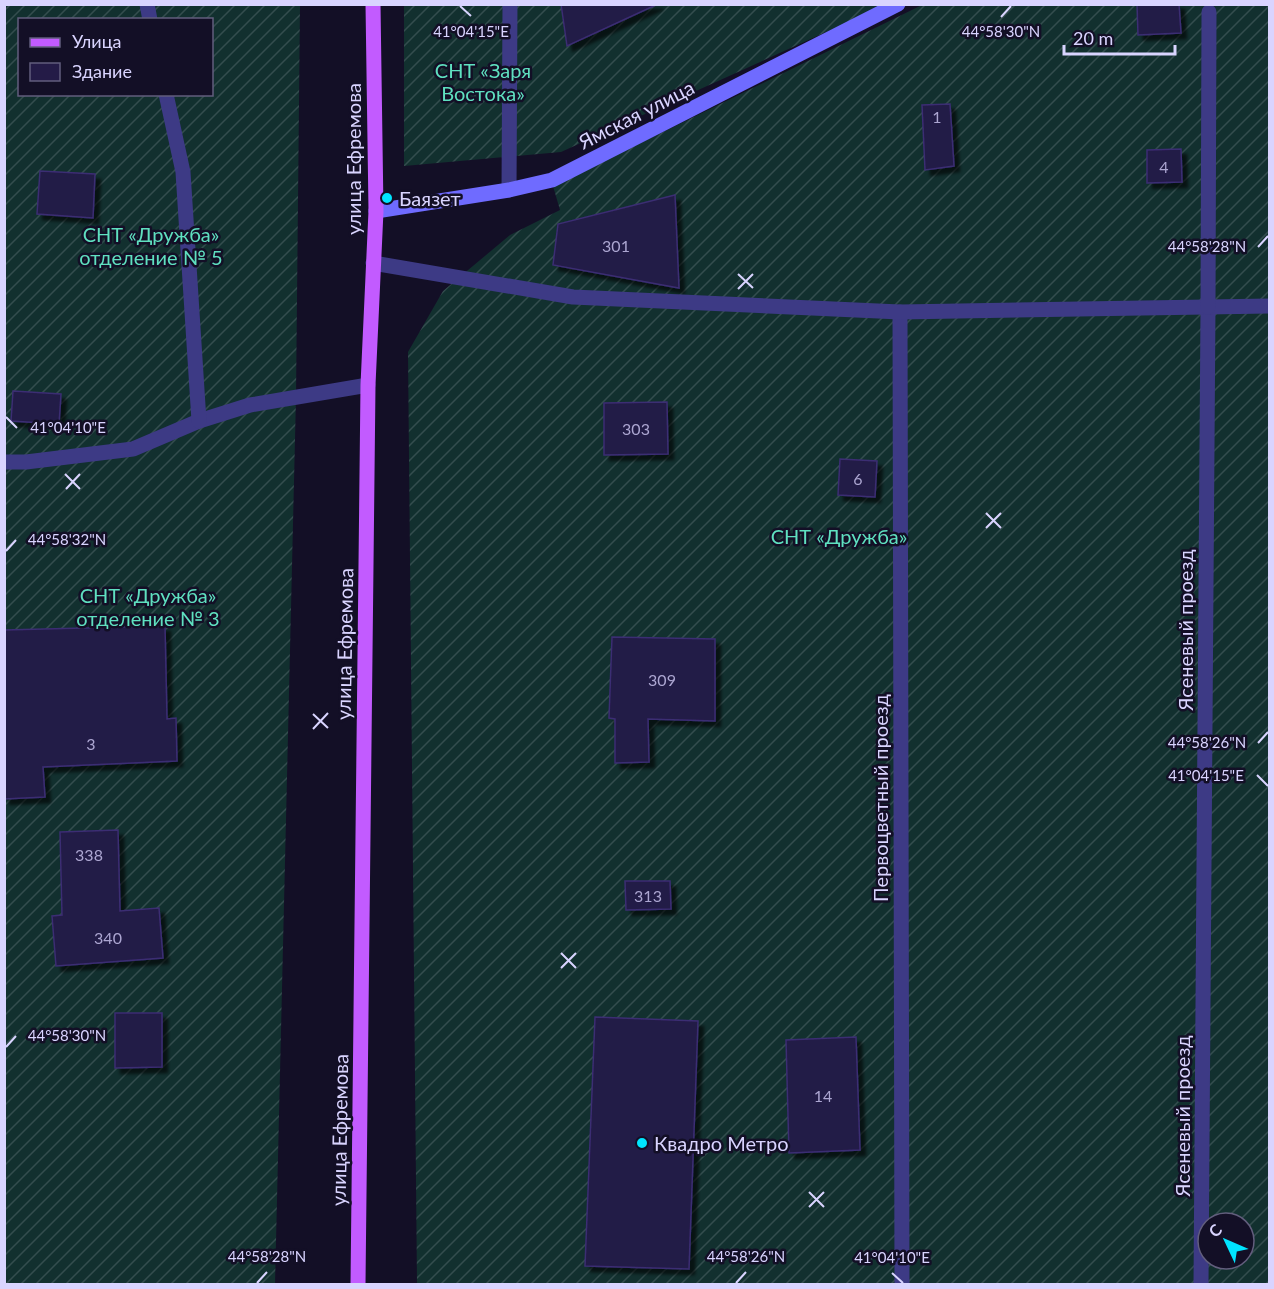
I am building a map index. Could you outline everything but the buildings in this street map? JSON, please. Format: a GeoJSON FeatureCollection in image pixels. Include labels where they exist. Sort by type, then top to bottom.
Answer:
{"type":"FeatureCollection","features":[{"type":"Feature","properties":{"kind":"main road","name":"улица Ефремова"},"geometry":{"type":"LineString","coordinates":[[358,1284],[368,385],[376,211],[374,4]]}},
{"type":"Feature","properties":{"kind":"street"},"geometry":{"type":"LineString","coordinates":[[509,190],[510,4]]}},
{"type":"Feature","properties":{"kind":"street","name":"Ямская улица"},"geometry":{"type":"LineString","coordinates":[[376,211],[509,190],[552,180],[898,4]]}},
{"type":"Feature","properties":{"kind":"street","name":"Ясеневый проезд"},"geometry":{"type":"LineString","coordinates":[[1201,1284],[1209,12]]}},
{"type":"Feature","properties":{"kind":"street"},"geometry":{"type":"LineString","coordinates":[[166,96],[183,172],[199,421]]}},
{"type":"Feature","properties":{"kind":"street"},"geometry":{"type":"LineString","coordinates":[[373,263],[573,297],[900,312],[1269,306]]}},
{"type":"Feature","properties":{"kind":"street","name":"Первоцветный проезд"},"geometry":{"type":"LineString","coordinates":[[900,312],[902,1284]]}},
{"type":"Feature","properties":{"kind":"street"},"geometry":{"type":"LineString","coordinates":[[4,462],[26,462],[133,449],[199,421],[250,405],[368,385]]}},
{"type":"Feature","properties":{"kind":"green space","name":"СНТ «Дружба» отделение № 3"},"geometry":{"type":"Polygon","coordinates":[[[5,5],[300,5],[296,397],[275,1284],[5,1284],[5,5]]]}},
{"type":"Feature","properties":{"kind":"green space","name":"СНТ «Заря Востока»"},"geometry":{"type":"Polygon","coordinates":[[[404,5],[886,5],[561,152],[404,166],[404,5]]]}},
{"type":"Feature","properties":{"kind":"green space","name":"СНТ «Дружба»"},"geometry":{"type":"Polygon","coordinates":[[[922,5],[1269,5],[1269,1284],[417,1284],[408,352],[443,291],[510,235],[560,210],[553,186],[922,5]]]}},
{"type":"Feature","properties":{"kind":"place","name":"Баязет"},"geometry":{"type":"Point","coordinates":[387,198]}},
{"type":"Feature","properties":{"kind":"place","name":"Квадро Метро"},"geometry":{"type":"Point","coordinates":[642,1143]}},
{"type":"Feature","properties":{"kind":"park label","name":"СНТ «Дружба» отделение № 5"},"geometry":{"type":"Point","coordinates":[151,246]}}]}
